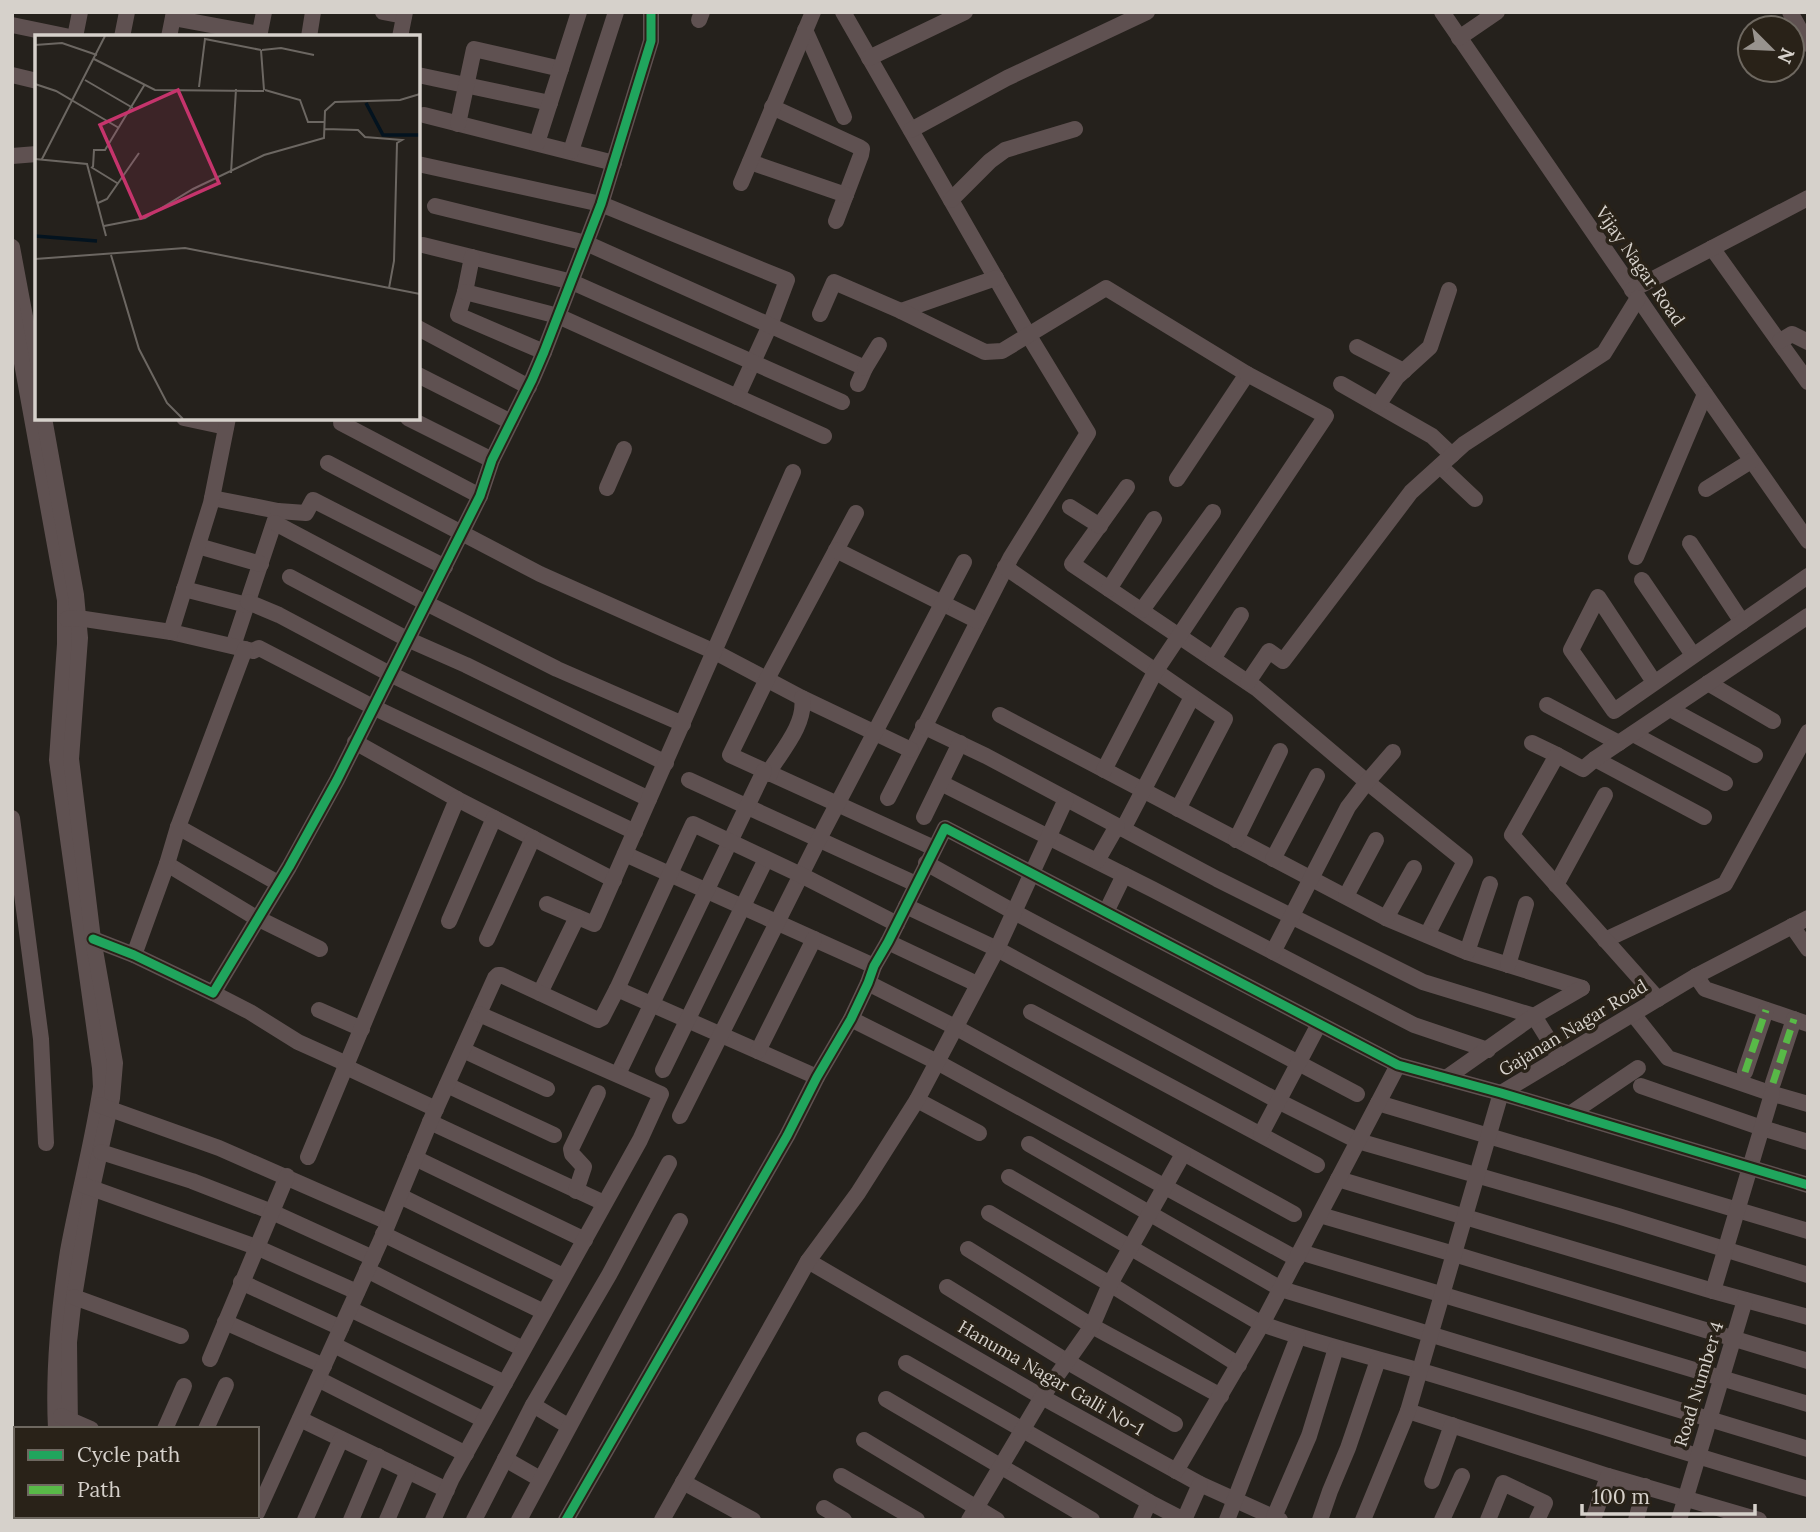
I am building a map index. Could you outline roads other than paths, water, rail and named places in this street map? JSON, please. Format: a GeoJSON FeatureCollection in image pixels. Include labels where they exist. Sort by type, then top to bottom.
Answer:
{"type":"FeatureCollection","features":[{"type":"Feature","properties":{"kind":"street"},"geometry":{"type":"LineString","coordinates":[[74,35],[80,12]]}},
{"type":"Feature","properties":{"kind":"street"},"geometry":{"type":"LineString","coordinates":[[122,35],[127,12]]}},
{"type":"Feature","properties":{"kind":"street"},"geometry":{"type":"LineString","coordinates":[[169,35],[173,15],[215,32],[259,35],[264,12]]}},
{"type":"Feature","properties":{"kind":"street"},"geometry":{"type":"LineString","coordinates":[[309,35],[313,12]]}},
{"type":"Feature","properties":{"kind":"street"},"geometry":{"type":"LineString","coordinates":[[383,12],[404,14],[400,35]]}},
{"type":"Feature","properties":{"kind":"street"},"geometry":{"type":"LineString","coordinates":[[537,143],[579,12]]}},
{"type":"Feature","properties":{"kind":"street"},"geometry":{"type":"LineString","coordinates":[[571,151],[616,12]]}},
{"type":"Feature","properties":{"kind":"street"},"geometry":{"type":"LineString","coordinates":[[213,993],[337,780],[480,496],[492,460],[529,387],[601,204],[651,41],[651,12]]}},
{"type":"Feature","properties":{"kind":"street"},"geometry":{"type":"LineString","coordinates":[[741,183],[813,12]]}},
{"type":"Feature","properties":{"kind":"street"},"geometry":{"type":"LineString","coordinates":[[844,12],[1088,433],[1005,567],[888,799]]}},
{"type":"Feature","properties":{"kind":"street"},"geometry":{"type":"LineString","coordinates":[[869,58],[965,12]]}},
{"type":"Feature","properties":{"kind":"street"},"geometry":{"type":"LineString","coordinates":[[911,130],[1007,78],[1147,12]]}},
{"type":"Feature","properties":{"kind":"street","name":"Vijay Nagar Road"},"geometry":{"type":"LineString","coordinates":[[1442,12],[1808,541]]}},
{"type":"Feature","properties":{"kind":"street"},"geometry":{"type":"LineString","coordinates":[[1459,38],[1497,12]]}},
{"type":"Feature","properties":{"kind":"street"},"geometry":{"type":"LineString","coordinates":[[1790,12],[1808,44]]}},
{"type":"Feature","properties":{"kind":"street"},"geometry":{"type":"LineString","coordinates":[[12,24],[35,20],[69,35]]}},
{"type":"Feature","properties":{"kind":"street"},"geometry":{"type":"LineString","coordinates":[[805,30],[844,117]]}},
{"type":"Feature","properties":{"kind":"street"},"geometry":{"type":"LineString","coordinates":[[458,124],[474,49],[561,69]]}},
{"type":"Feature","properties":{"kind":"street"},"geometry":{"type":"LineString","coordinates":[[12,75],[35,81]]}},
{"type":"Feature","properties":{"kind":"street"},"geometry":{"type":"LineString","coordinates":[[420,75],[550,103]]}},
{"type":"Feature","properties":{"kind":"street"},"geometry":{"type":"LineString","coordinates":[[772,107],[862,149],[836,221]]}},
{"type":"Feature","properties":{"kind":"street"},"geometry":{"type":"LineString","coordinates":[[424,115],[614,163]]}},
{"type":"Feature","properties":{"kind":"street"},"geometry":{"type":"LineString","coordinates":[[951,200],[990,161],[1005,150],[1075,129]]}},
{"type":"Feature","properties":{"kind":"street"},"geometry":{"type":"LineString","coordinates":[[12,156],[35,154]]}},
{"type":"Feature","properties":{"kind":"street"},"geometry":{"type":"LineString","coordinates":[[750,162],[846,195]]}},
{"type":"Feature","properties":{"kind":"street"},"geometry":{"type":"LineString","coordinates":[[420,164],[601,204],[787,280],[737,397]]}},
{"type":"Feature","properties":{"kind":"street"},"geometry":{"type":"LineString","coordinates":[[1248,682],[1269,651],[1283,661],[1411,492],[1464,444],[1604,353],[1635,294],[1712,248],[1808,198]]}},
{"type":"Feature","properties":{"kind":"street"},"geometry":{"type":"LineString","coordinates":[[435,206],[586,243],[865,368]]}},
{"type":"Feature","properties":{"kind":"street"},"geometry":{"type":"LineString","coordinates":[[423,245],[572,282],[842,402]]}},
{"type":"Feature","properties":{"kind":"street"},"geometry":{"type":"LineString","coordinates":[[12,247],[35,371]]}},
{"type":"Feature","properties":{"kind":"street"},"geometry":{"type":"LineString","coordinates":[[1712,248],[1808,382]]}},
{"type":"Feature","properties":{"kind":"street"},"geometry":{"type":"LineString","coordinates":[[472,257],[458,315],[544,352]]}},
{"type":"Feature","properties":{"kind":"street"},"geometry":{"type":"LineString","coordinates":[[901,311],[996,278]]}},
{"type":"Feature","properties":{"kind":"street"},"geometry":{"type":"LineString","coordinates":[[820,314],[835,282],[985,352],[1002,351],[1106,288],[1247,374],[1326,416],[1178,635],[1104,770]]}},
{"type":"Feature","properties":{"kind":"street"},"geometry":{"type":"LineString","coordinates":[[1378,405],[1397,377],[1430,346],[1449,290]]}},
{"type":"Feature","properties":{"kind":"street"},"geometry":{"type":"LineString","coordinates":[[465,292],[558,316],[824,436]]}},
{"type":"Feature","properties":{"kind":"street"},"geometry":{"type":"LineString","coordinates":[[12,308],[26,327],[35,390]]}},
{"type":"Feature","properties":{"kind":"street"},"geometry":{"type":"LineString","coordinates":[[420,329],[529,387]]}},
{"type":"Feature","properties":{"kind":"street"},"geometry":{"type":"LineString","coordinates":[[1780,341],[1792,334],[1808,342]]}},
{"type":"Feature","properties":{"kind":"street"},"geometry":{"type":"LineString","coordinates":[[858,384],[879,345]]}},
{"type":"Feature","properties":{"kind":"street"},"geometry":{"type":"LineString","coordinates":[[1357,347],[1404,371]]}},
{"type":"Feature","properties":{"kind":"street"},"geometry":{"type":"LineString","coordinates":[[1177,480],[1247,374]]}},
{"type":"Feature","properties":{"kind":"street"},"geometry":{"type":"LineString","coordinates":[[420,376],[511,422]]}},
{"type":"Feature","properties":{"kind":"street"},"geometry":{"type":"LineString","coordinates":[[1341,384],[1433,436],[1446,460],[1475,499]]}},
{"type":"Feature","properties":{"kind":"street"},"geometry":{"type":"LineString","coordinates":[[1636,557],[1705,394]]}},
{"type":"Feature","properties":{"kind":"street"},"geometry":{"type":"LineString","coordinates":[[39,420],[65,600],[80,638],[71,759],[93,939],[115,1063],[115,1080],[104,1107],[87,1186],[69,1250],[61,1305],[57,1351],[63,1423]]}},
{"type":"Feature","properties":{"kind":"street"},"geometry":{"type":"LineString","coordinates":[[44,420],[76,595],[71,618],[57,760],[104,1107],[101,1152],[87,1186],[69,1342],[63,1423]]}},
{"type":"Feature","properties":{"kind":"street"},"geometry":{"type":"LineString","coordinates":[[171,632],[212,498],[227,423],[201,420]]}},
{"type":"Feature","properties":{"kind":"street"},"geometry":{"type":"LineString","coordinates":[[412,420],[492,460]]}},
{"type":"Feature","properties":{"kind":"street"},"geometry":{"type":"LineString","coordinates":[[341,423],[480,496]]}},
{"type":"Feature","properties":{"kind":"street"},"geometry":{"type":"LineString","coordinates":[[607,488],[624,449]]}},
{"type":"Feature","properties":{"kind":"street"},"geometry":{"type":"LineString","coordinates":[[1706,489],[1751,461]]}},
{"type":"Feature","properties":{"kind":"street"},"geometry":{"type":"LineString","coordinates":[[328,463],[540,574],[715,652],[802,698],[911,750]]}},
{"type":"Feature","properties":{"kind":"street"},"geometry":{"type":"LineString","coordinates":[[547,904],[594,924],[793,472]]}},
{"type":"Feature","properties":{"kind":"street"},"geometry":{"type":"LineString","coordinates":[[1127,487],[1072,564],[1248,682],[1465,861],[1427,936]]}},
{"type":"Feature","properties":{"kind":"street"},"geometry":{"type":"LineString","coordinates":[[212,498],[276,517],[426,603],[557,669],[683,724]]}},
{"type":"Feature","properties":{"kind":"street"},"geometry":{"type":"LineString","coordinates":[[276,517],[306,513],[313,500],[445,567]]}},
{"type":"Feature","properties":{"kind":"street"},"geometry":{"type":"LineString","coordinates":[[1070,507],[1100,526]]}},
{"type":"Feature","properties":{"kind":"street"},"geometry":{"type":"LineString","coordinates":[[1142,610],[1213,512]]}},
{"type":"Feature","properties":{"kind":"street"},"geometry":{"type":"LineString","coordinates":[[856,513],[767,679],[730,755],[934,848]]}},
{"type":"Feature","properties":{"kind":"street"},"geometry":{"type":"LineString","coordinates":[[134,955],[239,647],[248,603],[276,517]]}},
{"type":"Feature","properties":{"kind":"street"},"geometry":{"type":"LineString","coordinates":[[1109,589],[1154,519]]}},
{"type":"Feature","properties":{"kind":"street"},"geometry":{"type":"LineString","coordinates":[[1690,543],[1742,622]]}},
{"type":"Feature","properties":{"kind":"street"},"geometry":{"type":"LineString","coordinates":[[198,546],[261,564]]}},
{"type":"Feature","properties":{"kind":"street"},"geometry":{"type":"LineString","coordinates":[[836,550],[978,621]]}},
{"type":"Feature","properties":{"kind":"street"},"geometry":{"type":"LineString","coordinates":[[680,1116],[819,839],[964,562]]}},
{"type":"Feature","properties":{"kind":"street"},"geometry":{"type":"LineString","coordinates":[[1005,567],[1224,719],[1178,809]]}},
{"type":"Feature","properties":{"kind":"street"},"geometry":{"type":"LineString","coordinates":[[1654,682],[1598,597],[1571,650],[1614,711],[1808,576]]}},
{"type":"Feature","properties":{"kind":"street"},"geometry":{"type":"LineString","coordinates":[[290,577],[407,639],[666,763]]}},
{"type":"Feature","properties":{"kind":"street"},"geometry":{"type":"LineString","coordinates":[[1642,580],[1693,655]]}},
{"type":"Feature","properties":{"kind":"street"},"geometry":{"type":"LineString","coordinates":[[184,589],[248,603],[279,615],[390,674],[649,799]]}},
{"type":"Feature","properties":{"kind":"street"},"geometry":{"type":"LineString","coordinates":[[1213,659],[1241,615]]}},
{"type":"Feature","properties":{"kind":"street"},"geometry":{"type":"LineString","coordinates":[[1532,743],[1583,769],[1808,616]]}},
{"type":"Feature","properties":{"kind":"street"},"geometry":{"type":"LineString","coordinates":[[71,618],[171,632],[253,650],[259,648],[373,707],[635,832]]}},
{"type":"Feature","properties":{"kind":"street"},"geometry":{"type":"LineString","coordinates":[[1708,683],[1773,721]]}},
{"type":"Feature","properties":{"kind":"street"},"geometry":{"type":"LineString","coordinates":[[1097,861],[1143,790],[1192,697]]}},
{"type":"Feature","properties":{"kind":"street"},"geometry":{"type":"LineString","coordinates":[[618,1074],[747,807],[797,724],[804,708],[802,698]]}},
{"type":"Feature","properties":{"kind":"street"},"geometry":{"type":"LineString","coordinates":[[1547,705],[1619,743]]}},
{"type":"Feature","properties":{"kind":"street"},"geometry":{"type":"LineString","coordinates":[[1670,709],[1755,755]]}},
{"type":"Feature","properties":{"kind":"street"},"geometry":{"type":"LineString","coordinates":[[1000,715],[1386,918],[1467,952],[1582,988],[1534,1016],[1446,1078]]}},
{"type":"Feature","properties":{"kind":"street"},"geometry":{"type":"LineString","coordinates":[[923,726],[1423,982],[1534,1016],[1560,1058]]}},
{"type":"Feature","properties":{"kind":"street"},"geometry":{"type":"LineString","coordinates":[[1633,734],[1725,783]]}},
{"type":"Feature","properties":{"kind":"street"},"geometry":{"type":"LineString","coordinates":[[1605,940],[1726,884],[1807,735]]}},
{"type":"Feature","properties":{"kind":"street"},"geometry":{"type":"LineString","coordinates":[[355,742],[457,799],[614,880]]}},
{"type":"Feature","properties":{"kind":"street"},"geometry":{"type":"LineString","coordinates":[[924,817],[960,743]]}},
{"type":"Feature","properties":{"kind":"street"},"geometry":{"type":"LineString","coordinates":[[1236,839],[1280,751]]}},
{"type":"Feature","properties":{"kind":"street"},"geometry":{"type":"LineString","coordinates":[[1273,952],[1348,807],[1393,752]]}},
{"type":"Feature","properties":{"kind":"street"},"geometry":{"type":"LineString","coordinates":[[1557,755],[1512,835],[1658,999]]}},
{"type":"Feature","properties":{"kind":"street"},"geometry":{"type":"LineString","coordinates":[[1595,759],[1704,817]]}},
{"type":"Feature","properties":{"kind":"street"},"geometry":{"type":"LineString","coordinates":[[1273,859],[1317,776]]}},
{"type":"Feature","properties":{"kind":"street"},"geometry":{"type":"LineString","coordinates":[[689,780],[916,884]]}},
{"type":"Feature","properties":{"kind":"street"},"geometry":{"type":"LineString","coordinates":[[941,783],[1414,1025],[1488,1050]]}},
{"type":"Feature","properties":{"kind":"street"},"geometry":{"type":"LineString","coordinates":[[1556,885],[1605,795]]}},
{"type":"Feature","properties":{"kind":"street"},"geometry":{"type":"LineString","coordinates":[[308,1157],[457,799]]}},
{"type":"Feature","properties":{"kind":"street"},"geometry":{"type":"LineString","coordinates":[[662,1520],[808,1261],[858,1193],[917,1100],[997,949],[1066,799]]}},
{"type":"Feature","properties":{"kind":"street"},"geometry":{"type":"LineString","coordinates":[[12,818],[41,1039],[46,1143]]}},
{"type":"Feature","properties":{"kind":"street"},"geometry":{"type":"LineString","coordinates":[[449,921],[494,818]]}},
{"type":"Feature","properties":{"kind":"street"},"geometry":{"type":"LineString","coordinates":[[259,1508],[498,975],[598,1020],[602,1018],[693,824],[897,924]]}},
{"type":"Feature","properties":{"kind":"street"},"geometry":{"type":"LineString","coordinates":[[178,827],[278,883]]}},
{"type":"Feature","properties":{"kind":"street"},"geometry":{"type":"LineString","coordinates":[[566,1520],[787,1136],[851,1019],[874,966],[944,828],[1398,1065],[1808,1185]]}},
{"type":"Feature","properties":{"kind":"street"},"geometry":{"type":"LineString","coordinates":[[487,939],[533,838]]}},
{"type":"Feature","properties":{"kind":"street"},"geometry":{"type":"LineString","coordinates":[[1346,897],[1376,841]]}},
{"type":"Feature","properties":{"kind":"street"},"geometry":{"type":"LineString","coordinates":[[625,854],[874,966]]}},
{"type":"Feature","properties":{"kind":"street"},"geometry":{"type":"LineString","coordinates":[[663,1070],[766,859]]}},
{"type":"Feature","properties":{"kind":"street"},"geometry":{"type":"LineString","coordinates":[[926,863],[1357,1094]]}},
{"type":"Feature","properties":{"kind":"street"},"geometry":{"type":"LineString","coordinates":[[167,864],[258,917],[320,949]]}},
{"type":"Feature","properties":{"kind":"street"},"geometry":{"type":"LineString","coordinates":[[1386,918],[1414,868]]}},
{"type":"Feature","properties":{"kind":"street"},"geometry":{"type":"LineString","coordinates":[[1106,912],[1124,875]]}},
{"type":"Feature","properties":{"kind":"street"},"geometry":{"type":"LineString","coordinates":[[1467,952],[1490,884]]}},
{"type":"Feature","properties":{"kind":"street"},"geometry":{"type":"LineString","coordinates":[[1508,965],[1526,904]]}},
{"type":"Feature","properties":{"kind":"street"},"geometry":{"type":"LineString","coordinates":[[906,905],[997,949],[1278,1101],[1358,1141],[1808,1275]]}},
{"type":"Feature","properties":{"kind":"street"},"geometry":{"type":"LineString","coordinates":[[540,993],[577,917]]}},
{"type":"Feature","properties":{"kind":"street","name":"Gajanan Nagar Road"},"geometry":{"type":"LineString","coordinates":[[1363,1520],[1408,1411],[1501,1093],[1696,976],[1808,918]]}},
{"type":"Feature","properties":{"kind":"street"},"geometry":{"type":"LineString","coordinates":[[1792,926],[1808,949]]}},
{"type":"Feature","properties":{"kind":"street"},"geometry":{"type":"LineString","coordinates":[[93,939],[134,955],[250,1012],[298,1042],[433,1116],[604,1203]]}},
{"type":"Feature","properties":{"kind":"street"},"geometry":{"type":"LineString","coordinates":[[758,1051],[814,939]]}},
{"type":"Feature","properties":{"kind":"street"},"geometry":{"type":"LineString","coordinates":[[888,942],[978,984]]}},
{"type":"Feature","properties":{"kind":"street"},"geometry":{"type":"LineString","coordinates":[[1696,976],[1705,989],[1801,1021],[1773,1088],[1713,1291]]}},
{"type":"Feature","properties":{"kind":"street"},"geometry":{"type":"LineString","coordinates":[[868,983],[955,1027],[1294,1214]]}},
{"type":"Feature","properties":{"kind":"street"},"geometry":{"type":"LineString","coordinates":[[617,989],[817,1077]]}},
{"type":"Feature","properties":{"kind":"street"},"geometry":{"type":"LineString","coordinates":[[319,1010],[362,1029]]}},
{"type":"Feature","properties":{"kind":"street"},"geometry":{"type":"LineString","coordinates":[[1745,1072],[1766,1010]]}},
{"type":"Feature","properties":{"kind":"street"},"geometry":{"type":"LineString","coordinates":[[1031,1012],[1317,1165]]}},
{"type":"Feature","properties":{"kind":"street"},"geometry":{"type":"LineString","coordinates":[[433,1520],[484,1420],[640,1140],[662,1094],[479,1014]]}},
{"type":"Feature","properties":{"kind":"street"},"geometry":{"type":"LineString","coordinates":[[1633,1014],[1668,1058],[1773,1088],[1808,1104]]}},
{"type":"Feature","properties":{"kind":"street"},"geometry":{"type":"LineString","coordinates":[[851,1019],[937,1062],[1165,1187],[1299,1255],[1443,1294],[1808,1404]]}},
{"type":"Feature","properties":{"kind":"street"},"geometry":{"type":"LineString","coordinates":[[1261,1134],[1319,1024]]}},
{"type":"Feature","properties":{"kind":"street"},"geometry":{"type":"LineString","coordinates":[[463,1050],[547,1089]]}},
{"type":"Feature","properties":{"kind":"street"},"geometry":{"type":"LineString","coordinates":[[1177,1471],[1262,1324],[1398,1065]]}},
{"type":"Feature","properties":{"kind":"street"},"geometry":{"type":"LineString","coordinates":[[1570,1114],[1638,1068]]}},
{"type":"Feature","properties":{"kind":"street"},"geometry":{"type":"LineString","coordinates":[[447,1085],[554,1135]]}},
{"type":"Feature","properties":{"kind":"street"},"geometry":{"type":"LineString","coordinates":[[1641,1086],[1808,1142]]}},
{"type":"Feature","properties":{"kind":"street"},"geometry":{"type":"LineString","coordinates":[[576,1191],[584,1167],[571,1149],[598,1093]]}},
{"type":"Feature","properties":{"kind":"street"},"geometry":{"type":"LineString","coordinates":[[917,1100],[979,1133]]}},
{"type":"Feature","properties":{"kind":"street"},"geometry":{"type":"LineString","coordinates":[[1378,1103],[1808,1231]]}},
{"type":"Feature","properties":{"kind":"street"},"geometry":{"type":"LineString","coordinates":[[104,1107],[219,1148],[287,1177],[544,1312]]}},
{"type":"Feature","properties":{"kind":"street"},"geometry":{"type":"LineString","coordinates":[[1029,1144],[1281,1289],[1808,1449]]}},
{"type":"Feature","properties":{"kind":"street"},"geometry":{"type":"LineString","coordinates":[[101,1152],[192,1181],[272,1212],[523,1349]]}},
{"type":"Feature","properties":{"kind":"street"},"geometry":{"type":"LineString","coordinates":[[973,1513],[1042,1397],[1092,1326],[1110,1284],[1183,1154]]}},
{"type":"Feature","properties":{"kind":"street"},"geometry":{"type":"LineString","coordinates":[[415,1158],[585,1240]]}},
{"type":"Feature","properties":{"kind":"street"},"geometry":{"type":"LineString","coordinates":[[474,1520],[533,1405],[609,1275],[669,1163]]}},
{"type":"Feature","properties":{"kind":"street"},"geometry":{"type":"LineString","coordinates":[[210,1359],[287,1177]]}},
{"type":"Feature","properties":{"kind":"street"},"geometry":{"type":"LineString","coordinates":[[1009,1177],[1262,1324],[1698,1458],[1808,1489]]}},
{"type":"Feature","properties":{"kind":"street"},"geometry":{"type":"LineString","coordinates":[[1338,1179],[1808,1317]]}},
{"type":"Feature","properties":{"kind":"street"},"geometry":{"type":"LineString","coordinates":[[87,1186],[256,1247],[357,1292]]}},
{"type":"Feature","properties":{"kind":"street"},"geometry":{"type":"LineString","coordinates":[[400,1196],[564,1276]]}},
{"type":"Feature","properties":{"kind":"street"},"geometry":{"type":"LineString","coordinates":[[989,1213],[1110,1284],[1239,1365]]}},
{"type":"Feature","properties":{"kind":"street"},"geometry":{"type":"LineString","coordinates":[[1320,1215],[1808,1361]]}},
{"type":"Feature","properties":{"kind":"street"},"geometry":{"type":"LineString","coordinates":[[519,1520],[680,1221]]}},
{"type":"Feature","properties":{"kind":"street"},"geometry":{"type":"LineString","coordinates":[[968,1249],[1092,1326],[1221,1396]]}},
{"type":"Feature","properties":{"kind":"street","name":"Hanuma Nagar Galli No-1"},"geometry":{"type":"LineString","coordinates":[[808,1261],[1042,1397],[1200,1484],[1277,1519]]}},
{"type":"Feature","properties":{"kind":"street"},"geometry":{"type":"LineString","coordinates":[[241,1282],[341,1328]]}},
{"type":"Feature","properties":{"kind":"street"},"geometry":{"type":"LineString","coordinates":[[947,1287],[1175,1424]]}},
{"type":"Feature","properties":{"kind":"street"},"geometry":{"type":"LineString","coordinates":[[74,1297],[181,1336]]}},
{"type":"Feature","properties":{"kind":"street","name":"Road Number 4"},"geometry":{"type":"LineString","coordinates":[[1679,1520],[1745,1300]]}},
{"type":"Feature","properties":{"kind":"street"},"geometry":{"type":"LineString","coordinates":[[350,1309],[505,1383]]}},
{"type":"Feature","properties":{"kind":"street"},"geometry":{"type":"LineString","coordinates":[[225,1322],[466,1454]]}},
{"type":"Feature","properties":{"kind":"street"},"geometry":{"type":"LineString","coordinates":[[1227,1520],[1298,1337]]}},
{"type":"Feature","properties":{"kind":"street"},"geometry":{"type":"LineString","coordinates":[[334,1345],[484,1420]]}},
{"type":"Feature","properties":{"kind":"street"},"geometry":{"type":"LineString","coordinates":[[1277,1519],[1309,1436],[1336,1348]]}},
{"type":"Feature","properties":{"kind":"street"},"geometry":{"type":"LineString","coordinates":[[1320,1520],[1378,1360]]}},
{"type":"Feature","properties":{"kind":"street"},"geometry":{"type":"LineString","coordinates":[[906,1363],[1184,1520],[1200,1484]]}},
{"type":"Feature","properties":{"kind":"street"},"geometry":{"type":"LineString","coordinates":[[207,1427],[226,1385]]}},
{"type":"Feature","properties":{"kind":"street"},"geometry":{"type":"LineString","coordinates":[[166,1427],[184,1387]]}},
{"type":"Feature","properties":{"kind":"street"},"geometry":{"type":"LineString","coordinates":[[886,1399],[1092,1520]]}},
{"type":"Feature","properties":{"kind":"street"},"geometry":{"type":"LineString","coordinates":[[533,1405],[568,1426]]}},
{"type":"Feature","properties":{"kind":"street"},"geometry":{"type":"LineString","coordinates":[[1408,1411],[1685,1498],[1726,1515],[1759,1520]]}},
{"type":"Feature","properties":{"kind":"street"},"geometry":{"type":"LineString","coordinates":[[300,1419],[447,1490]]}},
{"type":"Feature","properties":{"kind":"street"},"geometry":{"type":"LineString","coordinates":[[63,1423],[82,1427]]}},
{"type":"Feature","properties":{"kind":"street"},"geometry":{"type":"LineString","coordinates":[[1452,1425],[1427,1479],[1455,1492]]}},
{"type":"Feature","properties":{"kind":"street"},"geometry":{"type":"LineString","coordinates":[[305,1520],[341,1439]]}},
{"type":"Feature","properties":{"kind":"street"},"geometry":{"type":"LineString","coordinates":[[864,1440],[973,1513],[997,1520]]}},
{"type":"Feature","properties":{"kind":"street"},"geometry":{"type":"LineString","coordinates":[[351,1520],[378,1456]]}},
{"type":"Feature","properties":{"kind":"street"},"geometry":{"type":"LineString","coordinates":[[505,1459],[540,1479]]}},
{"type":"Feature","properties":{"kind":"street"},"geometry":{"type":"LineString","coordinates":[[387,1520],[408,1471]]}},
{"type":"Feature","properties":{"kind":"street"},"geometry":{"type":"LineString","coordinates":[[842,1476],[917,1520]]}},
{"type":"Feature","properties":{"kind":"street"},"geometry":{"type":"LineString","coordinates":[[1443,1520],[1462,1476]]}},
{"type":"Feature","properties":{"kind":"street"},"geometry":{"type":"LineString","coordinates":[[1593,1520],[1608,1476]]}},
{"type":"Feature","properties":{"kind":"street"},"geometry":{"type":"LineString","coordinates":[[683,1482],[753,1520]]}},
{"type":"Feature","properties":{"kind":"street"},"geometry":{"type":"LineString","coordinates":[[1488,1520],[1503,1483],[1545,1503],[1537,1520]]}},
{"type":"Feature","properties":{"kind":"street"},"geometry":{"type":"LineString","coordinates":[[1636,1520],[1645,1486]]}},
{"type":"Feature","properties":{"kind":"street"},"geometry":{"type":"LineString","coordinates":[[1141,1520],[1149,1502]]}},
{"type":"Feature","properties":{"kind":"street"},"geometry":{"type":"LineString","coordinates":[[824,1508],[844,1520]]}}]}
